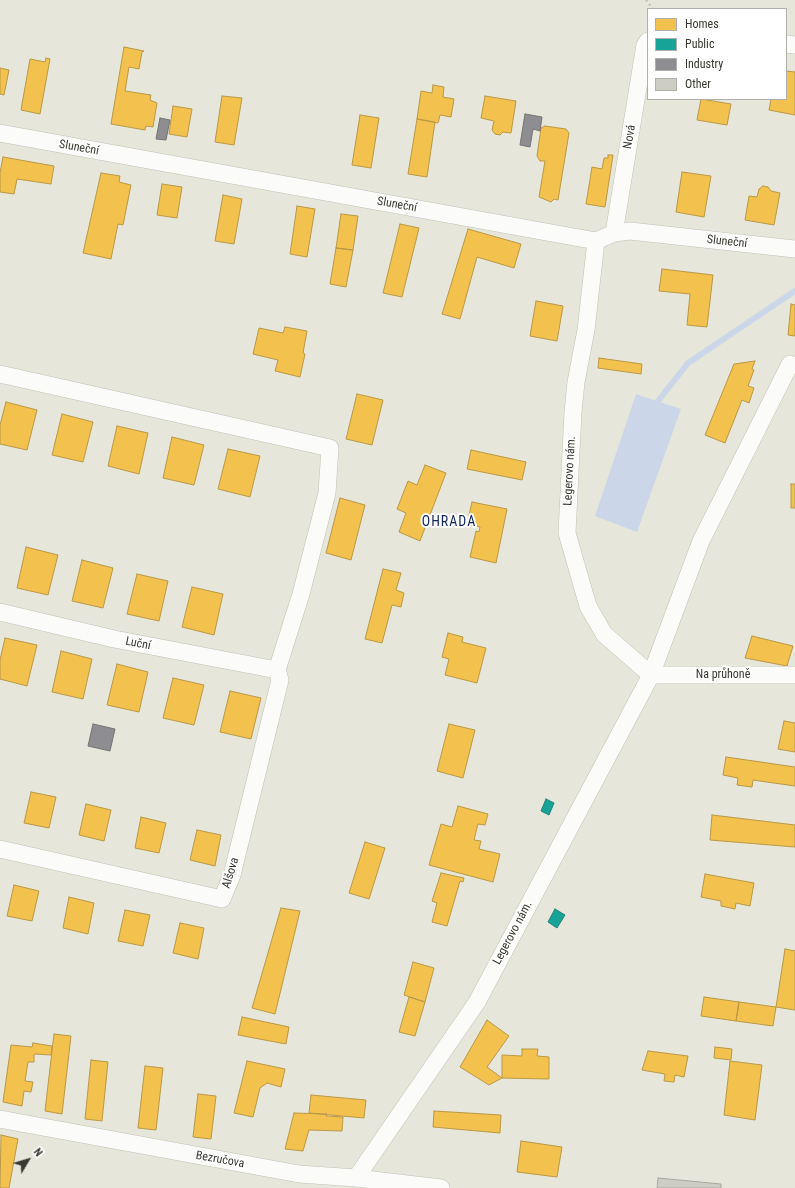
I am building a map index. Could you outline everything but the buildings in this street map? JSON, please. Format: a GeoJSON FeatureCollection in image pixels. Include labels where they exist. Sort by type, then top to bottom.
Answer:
{"type":"FeatureCollection","features":[{"type":"Feature","properties":{"kind":"street","name":"Nová"},"geometry":{"type":"LineString","coordinates":[[614,233],[647,44]]}},
{"type":"Feature","properties":{"kind":"street","name":"Sluneční"},"geometry":{"type":"LineString","coordinates":[[0,133],[596,241],[614,233],[630,231],[795,249]]}},
{"type":"Feature","properties":{"kind":"street","name":"Legerovo nám."},"geometry":{"type":"LineString","coordinates":[[596,241],[586,330],[576,382],[573,412],[567,533],[588,606],[604,634],[651,675]]}},
{"type":"Feature","properties":{"kind":"street","name":"Legerovo nám."},"geometry":{"type":"LineString","coordinates":[[356,1178],[477,1002],[651,675],[701,541],[790,364]]}},
{"type":"Feature","properties":{"kind":"street"},"geometry":{"type":"LineString","coordinates":[[0,374],[330,448],[327,493],[301,594],[277,670]]}},
{"type":"Feature","properties":{"kind":"street","name":"Luční"},"geometry":{"type":"LineString","coordinates":[[0,612],[114,639],[277,670]]}},
{"type":"Feature","properties":{"kind":"street","name":"Alšova"},"geometry":{"type":"LineString","coordinates":[[0,849],[222,899],[232,875],[280,680],[277,670]]}},
{"type":"Feature","properties":{"kind":"street","name":"Na průhoně"},"geometry":{"type":"LineString","coordinates":[[651,675],[795,676]]}},
{"type":"Feature","properties":{"kind":"street","name":"Bezručova"},"geometry":{"type":"LineString","coordinates":[[0,1120],[299,1174],[356,1178],[441,1188]]}},
{"type":"Feature","properties":{"kind":"path"},"geometry":{"type":"LineString","coordinates":[[646,0],[652,8]]}},
{"type":"Feature","properties":{"kind":"water"},"geometry":{"type":"Polygon","coordinates":[[[636,394],[681,409],[637,532],[595,516],[636,394]]]}},
{"type":"Feature","properties":{"kind":"waterway"},"geometry":{"type":"LineString","coordinates":[[658,401],[688,363],[795,291]]}},
{"type":"Feature","properties":{"kind":"district","name":"OHRADA"},"geometry":{"type":"Point","coordinates":[449,522]}}]}
